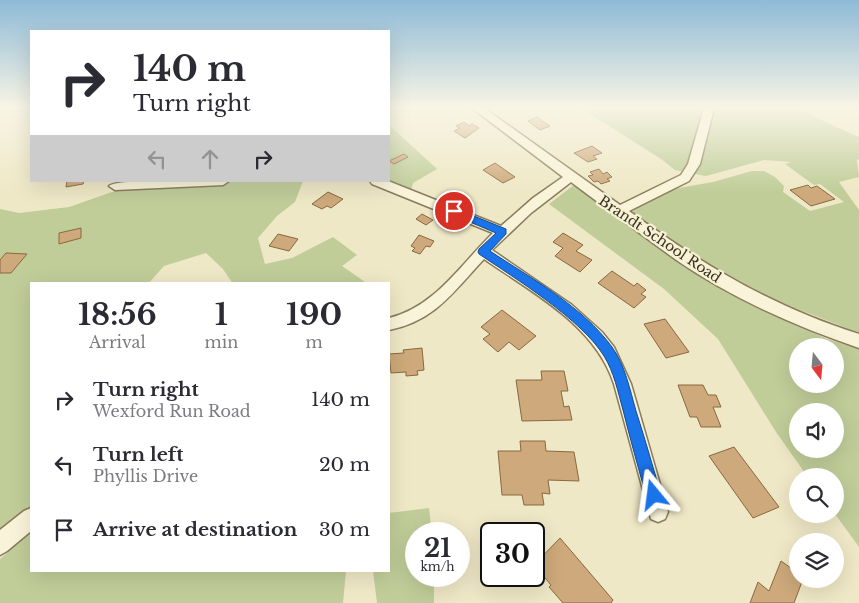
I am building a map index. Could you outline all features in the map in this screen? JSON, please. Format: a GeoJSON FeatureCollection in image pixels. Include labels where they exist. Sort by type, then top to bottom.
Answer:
{"type":"FeatureCollection","features":[{"type":"Feature","properties":{"kind":"street","name":"Brandt School Road"},"geometry":{"type":"LineString","coordinates":[[515,136],[681,256],[738,290],[800,320],[859,341]]}},
{"type":"Feature","properties":{"kind":"street"},"geometry":{"type":"LineString","coordinates":[[619,212],[685,178],[694,164],[701,136]]}},
{"type":"Feature","properties":{"kind":"street"},"geometry":{"type":"LineString","coordinates":[[390,324],[408,320],[429,307],[442,296],[503,232],[546,194],[571,177]]}},
{"type":"Feature","properties":{"kind":"street"},"geometry":{"type":"LineString","coordinates":[[115,186],[201,182]]}},
{"type":"Feature","properties":{"kind":"street"},"geometry":{"type":"LineString","coordinates":[[379,182],[503,232]]}},
{"type":"Feature","properties":{"kind":"street"},"geometry":{"type":"LineString","coordinates":[[483,252],[543,292],[589,330],[608,352],[620,379],[658,512]]}},
{"type":"Feature","properties":{"kind":"street"},"geometry":{"type":"LineString","coordinates":[[0,544],[30,519]]}},
{"type":"Feature","properties":{"kind":"green space"},"geometry":{"type":"Polygon","coordinates":[[[390,136],[401,136],[437,169],[413,183],[411,191],[386,182],[390,182],[390,136]]]}},
{"type":"Feature","properties":{"kind":"green space"},"geometry":{"type":"Polygon","coordinates":[[[625,136],[859,137],[859,159],[857,160],[859,177],[839,182],[859,210],[859,333],[767,297],[712,266],[631,213],[673,189],[713,182],[752,171],[764,171],[775,177],[784,186],[783,192],[810,211],[844,202],[820,184],[814,185],[785,164],[791,162],[764,160],[706,176],[675,170],[625,136]]]}},
{"type":"Feature","properties":{"kind":"green space"},"geometry":{"type":"Polygon","coordinates":[[[121,182],[303,182],[295,202],[277,216],[258,238],[265,264],[292,258],[333,237],[357,255],[342,266],[365,282],[232,282],[223,269],[206,253],[164,266],[150,282],[30,282],[30,508],[0,535],[0,209],[19,213],[69,207],[115,191],[121,182]]]}},
{"type":"Feature","properties":{"kind":"green space"},"geometry":{"type":"Polygon","coordinates":[[[575,184],[644,237],[727,292],[825,338],[789,338],[789,393],[844,393],[844,344],[859,349],[859,547],[842,523],[844,523],[844,468],[801,468],[794,458],[844,458],[844,403],[789,403],[789,450],[718,339],[664,289],[549,204],[575,184]]]}},
{"type":"Feature","properties":{"kind":"green space"},"geometry":{"type":"Polygon","coordinates":[[[429,508],[431,522],[405,522],[405,587],[434,587],[434,603],[377,603],[373,572],[390,572],[390,513],[429,508]]]}},
{"type":"Feature","properties":{"kind":"green space"},"geometry":{"type":"Polygon","coordinates":[[[30,532],[30,572],[346,572],[343,603],[0,603],[0,559],[30,532]]]}},
{"type":"Feature","properties":{"kind":"building"},"geometry":{"type":"Polygon","coordinates":[[[592,146],[602,153],[593,156],[597,159],[588,162],[574,153],[592,146]]]}},
{"type":"Feature","properties":{"kind":"building"},"geometry":{"type":"Polygon","coordinates":[[[404,154],[408,157],[394,164],[390,161],[404,154]]]}},
{"type":"Feature","properties":{"kind":"building"},"geometry":{"type":"Polygon","coordinates":[[[495,163],[515,177],[503,183],[483,170],[495,163]]]}},
{"type":"Feature","properties":{"kind":"building"},"geometry":{"type":"Polygon","coordinates":[[[599,169],[603,174],[607,172],[612,177],[607,179],[610,181],[601,184],[598,181],[594,182],[588,176],[593,175],[590,172],[599,169]]]}},
{"type":"Feature","properties":{"kind":"building"},"geometry":{"type":"Polygon","coordinates":[[[67,182],[84,182],[83,184],[66,187],[67,182]]]}},
{"type":"Feature","properties":{"kind":"building"},"geometry":{"type":"Polygon","coordinates":[[[808,185],[811,188],[817,186],[835,199],[811,206],[790,190],[808,185]]]}},
{"type":"Feature","properties":{"kind":"building"},"geometry":{"type":"Polygon","coordinates":[[[328,192],[343,199],[331,208],[327,206],[322,209],[312,204],[328,192]]]}},
{"type":"Feature","properties":{"kind":"building"},"geometry":{"type":"Polygon","coordinates":[[[422,214],[433,220],[426,225],[416,219],[422,214]]]}},
{"type":"Feature","properties":{"kind":"building"},"geometry":{"type":"Polygon","coordinates":[[[81,228],[81,238],[59,244],[59,233],[81,228]]]}},
{"type":"Feature","properties":{"kind":"building"},"geometry":{"type":"Polygon","coordinates":[[[563,233],[583,245],[576,251],[592,260],[580,272],[555,256],[563,248],[553,242],[563,233]]]}},
{"type":"Feature","properties":{"kind":"building"},"geometry":{"type":"Polygon","coordinates":[[[278,234],[298,239],[289,251],[269,246],[278,234]]]}},
{"type":"Feature","properties":{"kind":"building"},"geometry":{"type":"Polygon","coordinates":[[[419,235],[434,241],[430,247],[426,246],[420,254],[412,251],[415,248],[411,246],[419,235]]]}},
{"type":"Feature","properties":{"kind":"building"},"geometry":{"type":"Polygon","coordinates":[[[6,253],[27,254],[11,273],[0,273],[0,260],[6,253]]]}},
{"type":"Feature","properties":{"kind":"building"},"geometry":{"type":"Polygon","coordinates":[[[612,271],[634,286],[637,283],[646,290],[641,294],[646,297],[634,308],[598,283],[612,271]]]}},
{"type":"Feature","properties":{"kind":"building"},"geometry":{"type":"Polygon","coordinates":[[[502,310],[536,336],[519,350],[509,342],[498,352],[483,339],[490,334],[481,327],[502,310]]]}},
{"type":"Feature","properties":{"kind":"building"},"geometry":{"type":"Polygon","coordinates":[[[665,319],[689,352],[666,358],[644,324],[665,319]]]}},
{"type":"Feature","properties":{"kind":"building"},"geometry":{"type":"Polygon","coordinates":[[[422,348],[424,370],[417,371],[418,375],[406,376],[406,372],[391,373],[390,354],[404,353],[403,350],[422,348]]]}},
{"type":"Feature","properties":{"kind":"building"},"geometry":{"type":"Polygon","coordinates":[[[541,371],[564,371],[568,391],[561,391],[564,407],[569,406],[572,420],[522,421],[516,380],[542,380],[541,371]]]}},
{"type":"Feature","properties":{"kind":"building"},"geometry":{"type":"Polygon","coordinates":[[[678,385],[703,385],[708,395],[716,395],[721,407],[713,407],[721,427],[701,427],[697,417],[690,417],[678,385]]]}},
{"type":"Feature","properties":{"kind":"building"},"geometry":{"type":"Polygon","coordinates":[[[520,441],[545,441],[546,451],[574,452],[579,481],[548,480],[550,494],[542,493],[544,505],[524,505],[522,495],[502,495],[498,451],[521,451],[520,441]]]}},
{"type":"Feature","properties":{"kind":"building"},"geometry":{"type":"Polygon","coordinates":[[[734,447],[779,507],[753,518],[709,456],[734,447]]]}},
{"type":"Feature","properties":{"kind":"building"},"geometry":{"type":"Polygon","coordinates":[[[560,538],[613,600],[611,603],[563,603],[549,587],[551,585],[545,578],[545,554],[560,538]]]}},
{"type":"Feature","properties":{"kind":"building"},"geometry":{"type":"Polygon","coordinates":[[[781,561],[789,567],[789,588],[800,588],[794,603],[750,603],[758,582],[769,591],[781,561]]]}},
{"type":"Feature","properties":{"kind":"route"},"geometry":{"type":"LineString","coordinates":[[454,211],[503,232],[483,252],[543,292],[578,320],[601,342],[608,352],[620,379],[654,495]]}}]}
